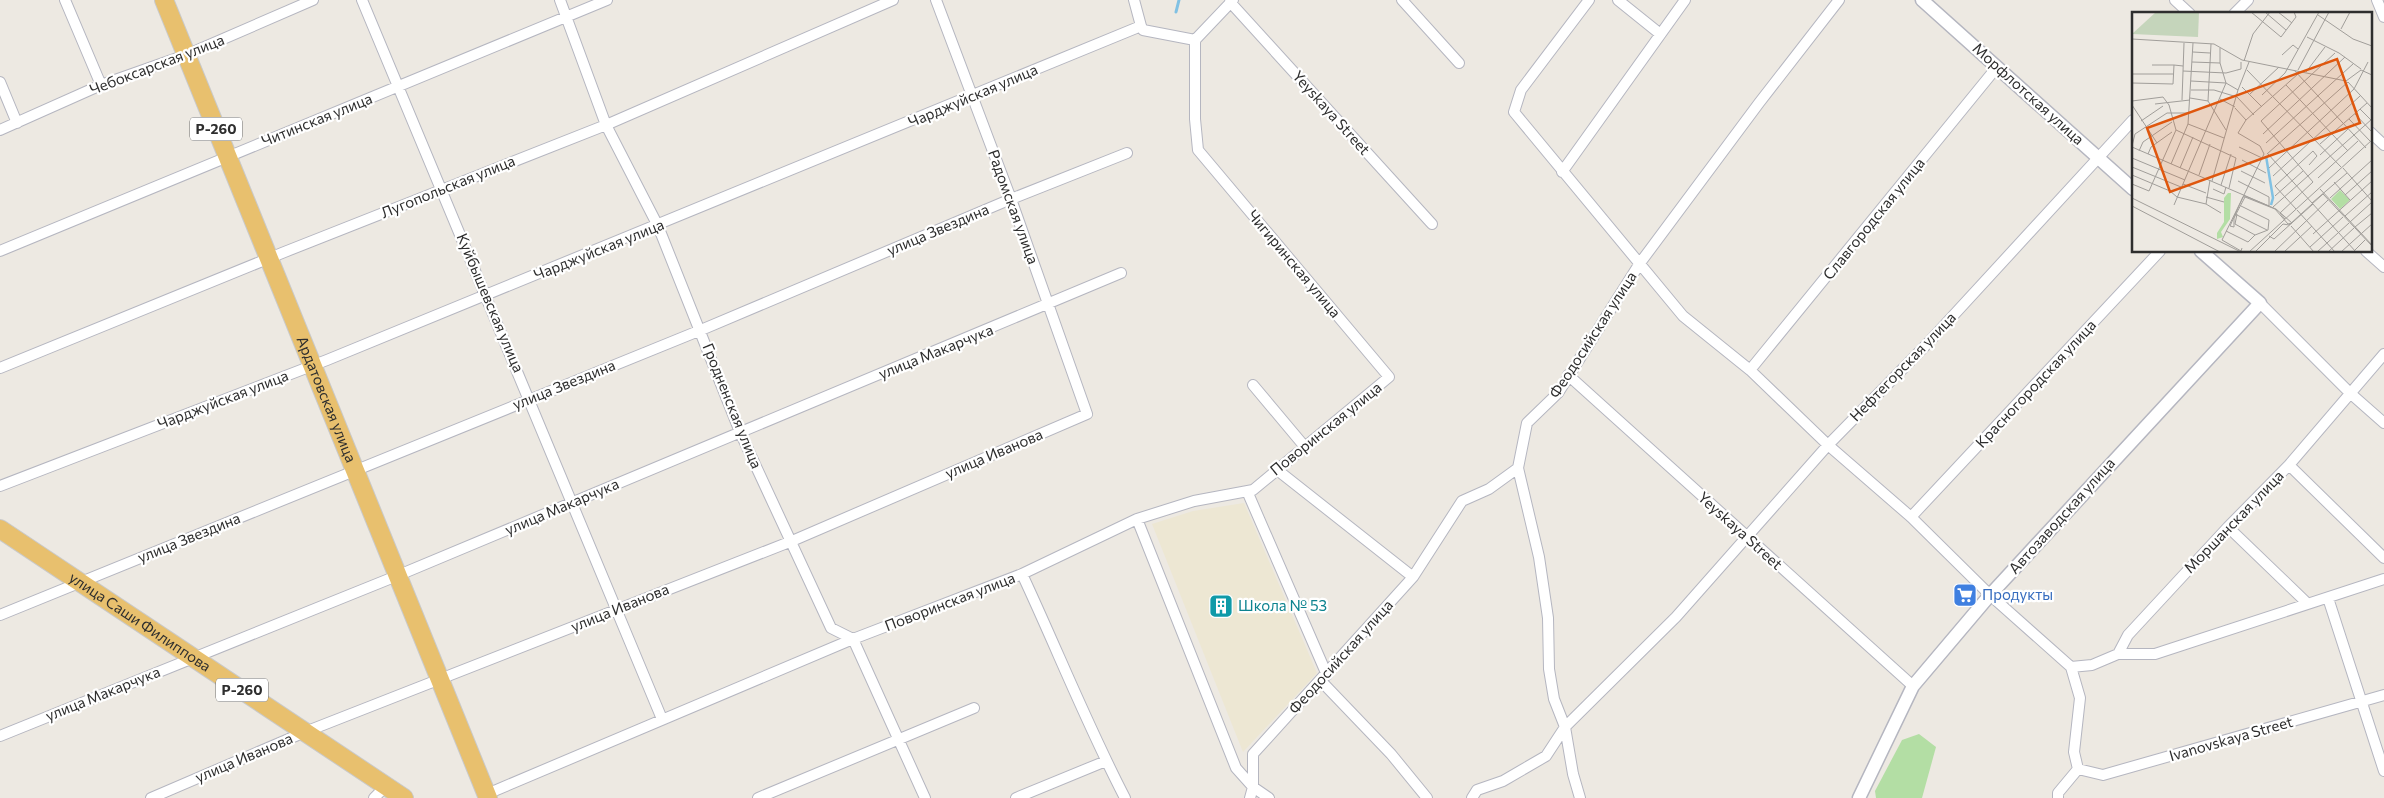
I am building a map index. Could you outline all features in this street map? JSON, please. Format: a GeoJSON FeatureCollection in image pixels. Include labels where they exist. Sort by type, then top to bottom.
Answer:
{"type":"FeatureCollection","features":[{"type":"Feature","properties":{"kind":"highway","name":"Ардатовская улица"},"geometry":{"type":"LineString","coordinates":[[164,0],[488,796]]}},
{"type":"Feature","properties":{"kind":"highway","name":"улица Саши Филиппова"},"geometry":{"type":"LineString","coordinates":[[0,529],[305,732],[380,792],[404,798]]}},
{"type":"Feature","properties":{"kind":"street"},"geometry":{"type":"LineString","coordinates":[[65,0],[102,85]]}},
{"type":"Feature","properties":{"kind":"street","name":"Чебоксарская улица"},"geometry":{"type":"LineString","coordinates":[[0,130],[102,85],[186,55],[313,0]]}},
{"type":"Feature","properties":{"kind":"street","name":"Куйбышевская улица"},"geometry":{"type":"LineString","coordinates":[[362,0],[487,295],[662,718]]}},
{"type":"Feature","properties":{"kind":"street","name":"Гродненская улица"},"geometry":{"type":"LineString","coordinates":[[560,0],[606,125],[658,226],[740,432],[832,628],[853,639]]}},
{"type":"Feature","properties":{"kind":"street","name":"Читинская улица"},"geometry":{"type":"LineString","coordinates":[[0,251],[227,156],[399,88],[607,0]]}},
{"type":"Feature","properties":{"kind":"street","name":"Лугопольская улица"},"geometry":{"type":"LineString","coordinates":[[0,368],[268,258],[443,191],[512,161],[606,125],[893,0]]}},
{"type":"Feature","properties":{"kind":"street","name":"Радомская улица"},"geometry":{"type":"LineString","coordinates":[[936,0],[1011,199],[1087,414]]}},
{"type":"Feature","properties":{"kind":"street"},"geometry":{"type":"LineString","coordinates":[[1134,0],[1141,26],[1144,30],[1195,40],[1231,1]]}},
{"type":"Feature","properties":{"kind":"street"},"geometry":{"type":"LineString","coordinates":[[1402,0],[1460,63]]}},
{"type":"Feature","properties":{"kind":"street"},"geometry":{"type":"LineString","coordinates":[[1589,0],[1521,90],[1514,112],[1683,316],[1750,370],[1828,445],[1911,517],[1990,595],[2071,667],[2080,698],[2074,752],[2078,769],[2058,793],[2058,798]]}},
{"type":"Feature","properties":{"kind":"street"},"geometry":{"type":"LineString","coordinates":[[1618,0],[1659,34]]}},
{"type":"Feature","properties":{"kind":"street"},"geometry":{"type":"LineString","coordinates":[[1562,172],[1685,0]]}},
{"type":"Feature","properties":{"kind":"street","name":"Феодосийская улица"},"geometry":{"type":"LineString","coordinates":[[1250,798],[1253,787],[1253,754],[1413,578],[1462,501],[1489,489],[1518,468],[1527,423],[1558,393],[1640,263],[1759,102],[1839,0]]}},
{"type":"Feature","properties":{"kind":"street","name":"Морфлотская улица"},"geometry":{"type":"LineString","coordinates":[[1922,0],[2132,188]]}},
{"type":"Feature","properties":{"kind":"street"},"geometry":{"type":"LineString","coordinates":[[2175,0],[2188,12]]}},
{"type":"Feature","properties":{"kind":"street"},"geometry":{"type":"LineString","coordinates":[[2239,12],[2248,0]]}},
{"type":"Feature","properties":{"kind":"street"},"geometry":{"type":"LineString","coordinates":[[2377,0],[2376,2],[2384,17]]}},
{"type":"Feature","properties":{"kind":"street","name":"Yeyskaya Street"},"geometry":{"type":"LineString","coordinates":[[1231,1],[1432,224]]}},
{"type":"Feature","properties":{"kind":"street","name":"Чарджуйская улица"},"geometry":{"type":"LineString","coordinates":[[0,486],[314,365],[658,226],[1141,26]]}},
{"type":"Feature","properties":{"kind":"street","name":"Чигиринская улица"},"geometry":{"type":"LineString","coordinates":[[1195,40],[1195,119],[1198,150],[1389,378]]}},
{"type":"Feature","properties":{"kind":"street","name":"Славгородская улица"},"geometry":{"type":"LineString","coordinates":[[1750,370],[1997,67]]}},
{"type":"Feature","properties":{"kind":"street"},"geometry":{"type":"LineString","coordinates":[[0,82],[17,123]]}},
{"type":"Feature","properties":{"kind":"street","name":"Нефтегорская улица"},"geometry":{"type":"LineString","coordinates":[[1472,798],[1477,790],[1503,781],[1546,756],[1565,727],[1676,617],[1828,445],[1928,343],[2132,121]]}},
{"type":"Feature","properties":{"kind":"street"},"geometry":{"type":"LineString","coordinates":[[2372,134],[2384,145]]}},
{"type":"Feature","properties":{"kind":"street","name":"улица Звездина"},"geometry":{"type":"LineString","coordinates":[[0,614],[357,471],[701,330],[1011,199],[1127,153]]}},
{"type":"Feature","properties":{"kind":"street","name":"Красногородская улица"},"geometry":{"type":"LineString","coordinates":[[1911,517],[2159,252]]}},
{"type":"Feature","properties":{"kind":"street"},"geometry":{"type":"LineString","coordinates":[[2202,252],[2260,303],[2350,393],[2384,424]]}},
{"type":"Feature","properties":{"kind":"street"},"geometry":{"type":"LineString","coordinates":[[2367,252],[2384,267]]}},
{"type":"Feature","properties":{"kind":"street","name":"улица Макарчука"},"geometry":{"type":"LineString","coordinates":[[0,736],[399,575],[1049,305],[1121,273]]}},
{"type":"Feature","properties":{"kind":"street","name":"Автозаводская улица"},"geometry":{"type":"LineString","coordinates":[[1859,798],[1913,686],[1990,595],[2260,303]]}},
{"type":"Feature","properties":{"kind":"street","name":"Моршанская улица"},"geometry":{"type":"LineString","coordinates":[[2118,654],[2128,635],[2228,527],[2289,465],[2384,354]]}},
{"type":"Feature","properties":{"kind":"street","name":"Yeyskaya Street"},"geometry":{"type":"LineString","coordinates":[[1568,375],[1913,686]]}},
{"type":"Feature","properties":{"kind":"street","name":"Поворинская улица"},"geometry":{"type":"LineString","coordinates":[[488,796],[662,718],[853,639],[1022,574],[1138,519],[1194,501],[1253,490],[1276,469],[1389,378]]}},
{"type":"Feature","properties":{"kind":"street"},"geometry":{"type":"LineString","coordinates":[[1253,385],[1305,447]]}},
{"type":"Feature","properties":{"kind":"street","name":"улица Иванова"},"geometry":{"type":"LineString","coordinates":[[151,798],[305,732],[440,678],[457,674],[617,608],[792,541],[1087,414]]}},
{"type":"Feature","properties":{"kind":"street"},"geometry":{"type":"LineString","coordinates":[[2289,465],[2384,558]]}},
{"type":"Feature","properties":{"kind":"street"},"geometry":{"type":"LineString","coordinates":[[1518,468],[1540,557],[1548,618],[1549,669],[1554,699],[1565,727],[1571,768],[1580,798]]}},
{"type":"Feature","properties":{"kind":"street"},"geometry":{"type":"LineString","coordinates":[[1276,469],[1413,578]]}},
{"type":"Feature","properties":{"kind":"street"},"geometry":{"type":"LineString","coordinates":[[1247,491],[1324,678],[1391,754],[1426,798]]}},
{"type":"Feature","properties":{"kind":"street"},"geometry":{"type":"LineString","coordinates":[[1138,519],[1236,768],[1253,787],[1269,798]]}},
{"type":"Feature","properties":{"kind":"street"},"geometry":{"type":"LineString","coordinates":[[2228,527],[2307,603]]}},
{"type":"Feature","properties":{"kind":"street"},"geometry":{"type":"LineString","coordinates":[[1022,574],[1106,761],[1125,798]]}},
{"type":"Feature","properties":{"kind":"street"},"geometry":{"type":"LineString","coordinates":[[2071,667],[2092,665],[2118,654],[2155,654],[2384,579]]}},
{"type":"Feature","properties":{"kind":"street"},"geometry":{"type":"LineString","coordinates":[[2328,598],[2384,771]]}},
{"type":"Feature","properties":{"kind":"street"},"geometry":{"type":"LineString","coordinates":[[853,639],[925,798]]}},
{"type":"Feature","properties":{"kind":"street","name":"Ivanovskaya Street"},"geometry":{"type":"LineString","coordinates":[[2078,769],[2103,775],[2384,695]]}},
{"type":"Feature","properties":{"kind":"street"},"geometry":{"type":"LineString","coordinates":[[758,798],[974,708]]}},
{"type":"Feature","properties":{"kind":"street"},"geometry":{"type":"LineString","coordinates":[[1016,798],[1106,761]]}},
{"type":"Feature","properties":{"kind":"shaded area"},"geometry":{"type":"Polygon","coordinates":[[[1244,503],[1317,673],[1243,752],[1152,524],[1193,511],[1244,503]]]}},
{"type":"Feature","properties":{"kind":"green space"},"geometry":{"type":"Polygon","coordinates":[[[1919,734],[1936,747],[1922,798],[1876,798],[1875,791],[1902,740],[1919,734]]]}},
{"type":"Feature","properties":{"kind":"waterway"},"geometry":{"type":"LineString","coordinates":[[1176,12],[1179,0]]}},
{"type":"Feature","properties":{"kind":"place","name":"Продукты"},"geometry":{"type":"Point","coordinates":[1965,595]}},
{"type":"Feature","properties":{"kind":"place","name":"Школа № 53"},"geometry":{"type":"Point","coordinates":[1221,606]}}]}
